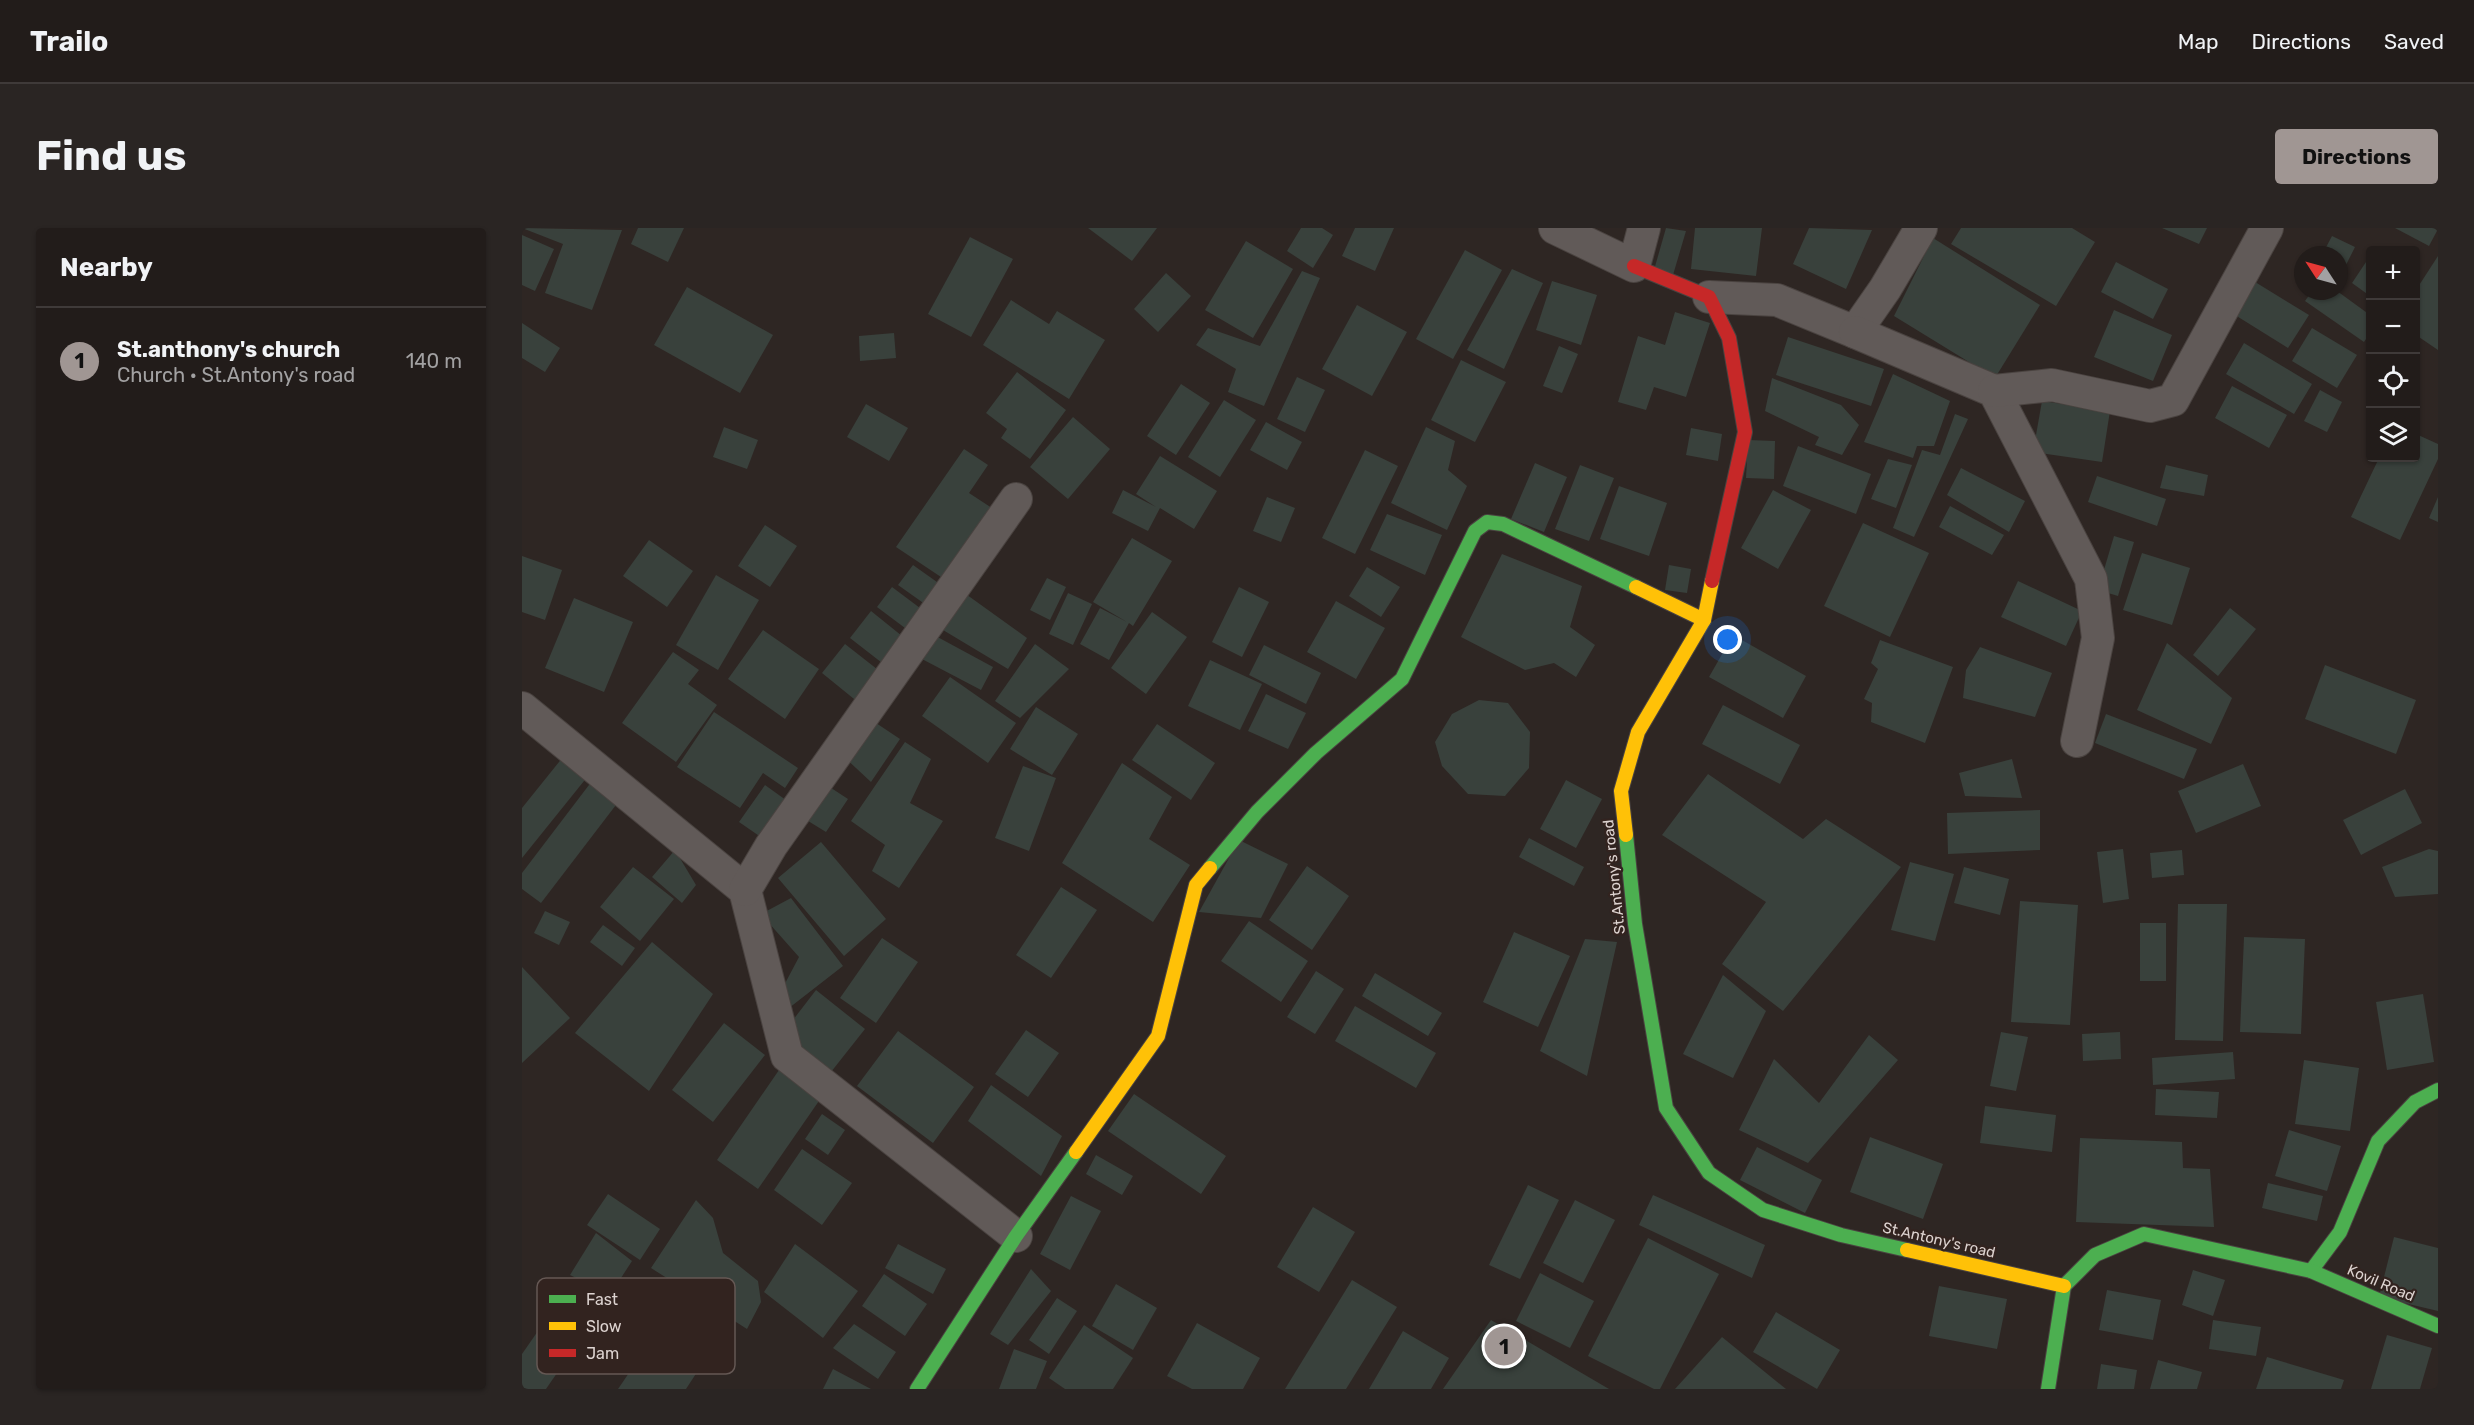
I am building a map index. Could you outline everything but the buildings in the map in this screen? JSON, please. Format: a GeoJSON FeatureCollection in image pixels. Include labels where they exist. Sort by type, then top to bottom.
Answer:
{"type":"FeatureCollection","features":[{"type":"Feature","properties":{"kind":"street"},"geometry":{"type":"LineString","coordinates":[[1555,228],[1634,266],[1709,297],[1777,300],[1994,391],[2052,385],[2150,406],[2173,400],[2267,228]]}},
{"type":"Feature","properties":{"kind":"street"},"geometry":{"type":"LineString","coordinates":[[1634,266],[1644,228]]}},
{"type":"Feature","properties":{"kind":"street"},"geometry":{"type":"LineString","coordinates":[[1855,332],[1885,289],[1921,228]]}},
{"type":"Feature","properties":{"kind":"street","name":"St.Antony's road"},"geometry":{"type":"LineString","coordinates":[[1709,297],[1729,338],[1745,432],[1704,620],[1638,732],[1621,791],[1635,924],[1666,1108],[1709,1173],[1764,1210],[1841,1235],[2064,1286]]}},
{"type":"Feature","properties":{"kind":"street"},"geometry":{"type":"LineString","coordinates":[[1994,391],[2091,579],[2098,638],[2077,741]]}},
{"type":"Feature","properties":{"kind":"street"},"geometry":{"type":"LineString","coordinates":[[744,890],[771,846],[1016,498]]}},
{"type":"Feature","properties":{"kind":"street"},"geometry":{"type":"LineString","coordinates":[[917,1389],[1016,1236],[1158,1036],[1196,885],[1257,812],[1299,769],[1402,679],[1475,531],[1487,522],[1503,524],[1704,620]]}},
{"type":"Feature","properties":{"kind":"street"},"geometry":{"type":"LineString","coordinates":[[522,708],[744,890],[787,1056],[1016,1236]]}},
{"type":"Feature","properties":{"kind":"street"},"geometry":{"type":"LineString","coordinates":[[2312,1271],[2340,1232],[2378,1141],[2415,1102],[2438,1090]]}},
{"type":"Feature","properties":{"kind":"street","name":"Kovil Road"},"geometry":{"type":"LineString","coordinates":[[2064,1286],[2095,1255],[2144,1234],[2312,1271],[2438,1326]]}},
{"type":"Feature","properties":{"kind":"street"},"geometry":{"type":"LineString","coordinates":[[2048,1389],[2064,1286]]}},
{"type":"Feature","properties":{"kind":"traffic: fast"},"geometry":{"type":"LineString","coordinates":[[1210,868],[1257,812],[1316,753],[1402,679],[1475,531],[1487,522],[1503,524],[1636,587]]}},
{"type":"Feature","properties":{"kind":"traffic: fast"},"geometry":{"type":"LineString","coordinates":[[1626,835],[1635,924],[1666,1108],[1709,1173],[1763,1210],[1841,1235],[1907,1250]]}},
{"type":"Feature","properties":{"kind":"traffic: fast"},"geometry":{"type":"LineString","coordinates":[[2311,1271],[2340,1232],[2378,1141],[2415,1102],[2438,1090]]}},
{"type":"Feature","properties":{"kind":"traffic: fast"},"geometry":{"type":"LineString","coordinates":[[917,1389],[1016,1236],[1076,1152]]}},
{"type":"Feature","properties":{"kind":"traffic: fast"},"geometry":{"type":"LineString","coordinates":[[2064,1286],[2095,1255],[2144,1234],[2311,1271],[2438,1326]]}},
{"type":"Feature","properties":{"kind":"traffic: fast"},"geometry":{"type":"LineString","coordinates":[[2048,1389],[2064,1286]]}},
{"type":"Feature","properties":{"kind":"traffic: slow"},"geometry":{"type":"LineString","coordinates":[[1626,835],[1621,791],[1638,732],[1704,620],[1712,581]]}},
{"type":"Feature","properties":{"kind":"traffic: slow"},"geometry":{"type":"LineString","coordinates":[[1636,587],[1704,620]]}},
{"type":"Feature","properties":{"kind":"traffic: slow"},"geometry":{"type":"LineString","coordinates":[[1076,1152],[1158,1036],[1196,885],[1210,868]]}},
{"type":"Feature","properties":{"kind":"traffic: slow"},"geometry":{"type":"LineString","coordinates":[[1907,1250],[2064,1286]]}},
{"type":"Feature","properties":{"kind":"traffic: jam"},"geometry":{"type":"LineString","coordinates":[[1634,266],[1709,297],[1729,338],[1745,432],[1712,581]]}},
{"type":"Feature","properties":{"kind":"place","name":"St.anthony's church"},"geometry":{"type":"Point","coordinates":[1504,1346]}}]}
